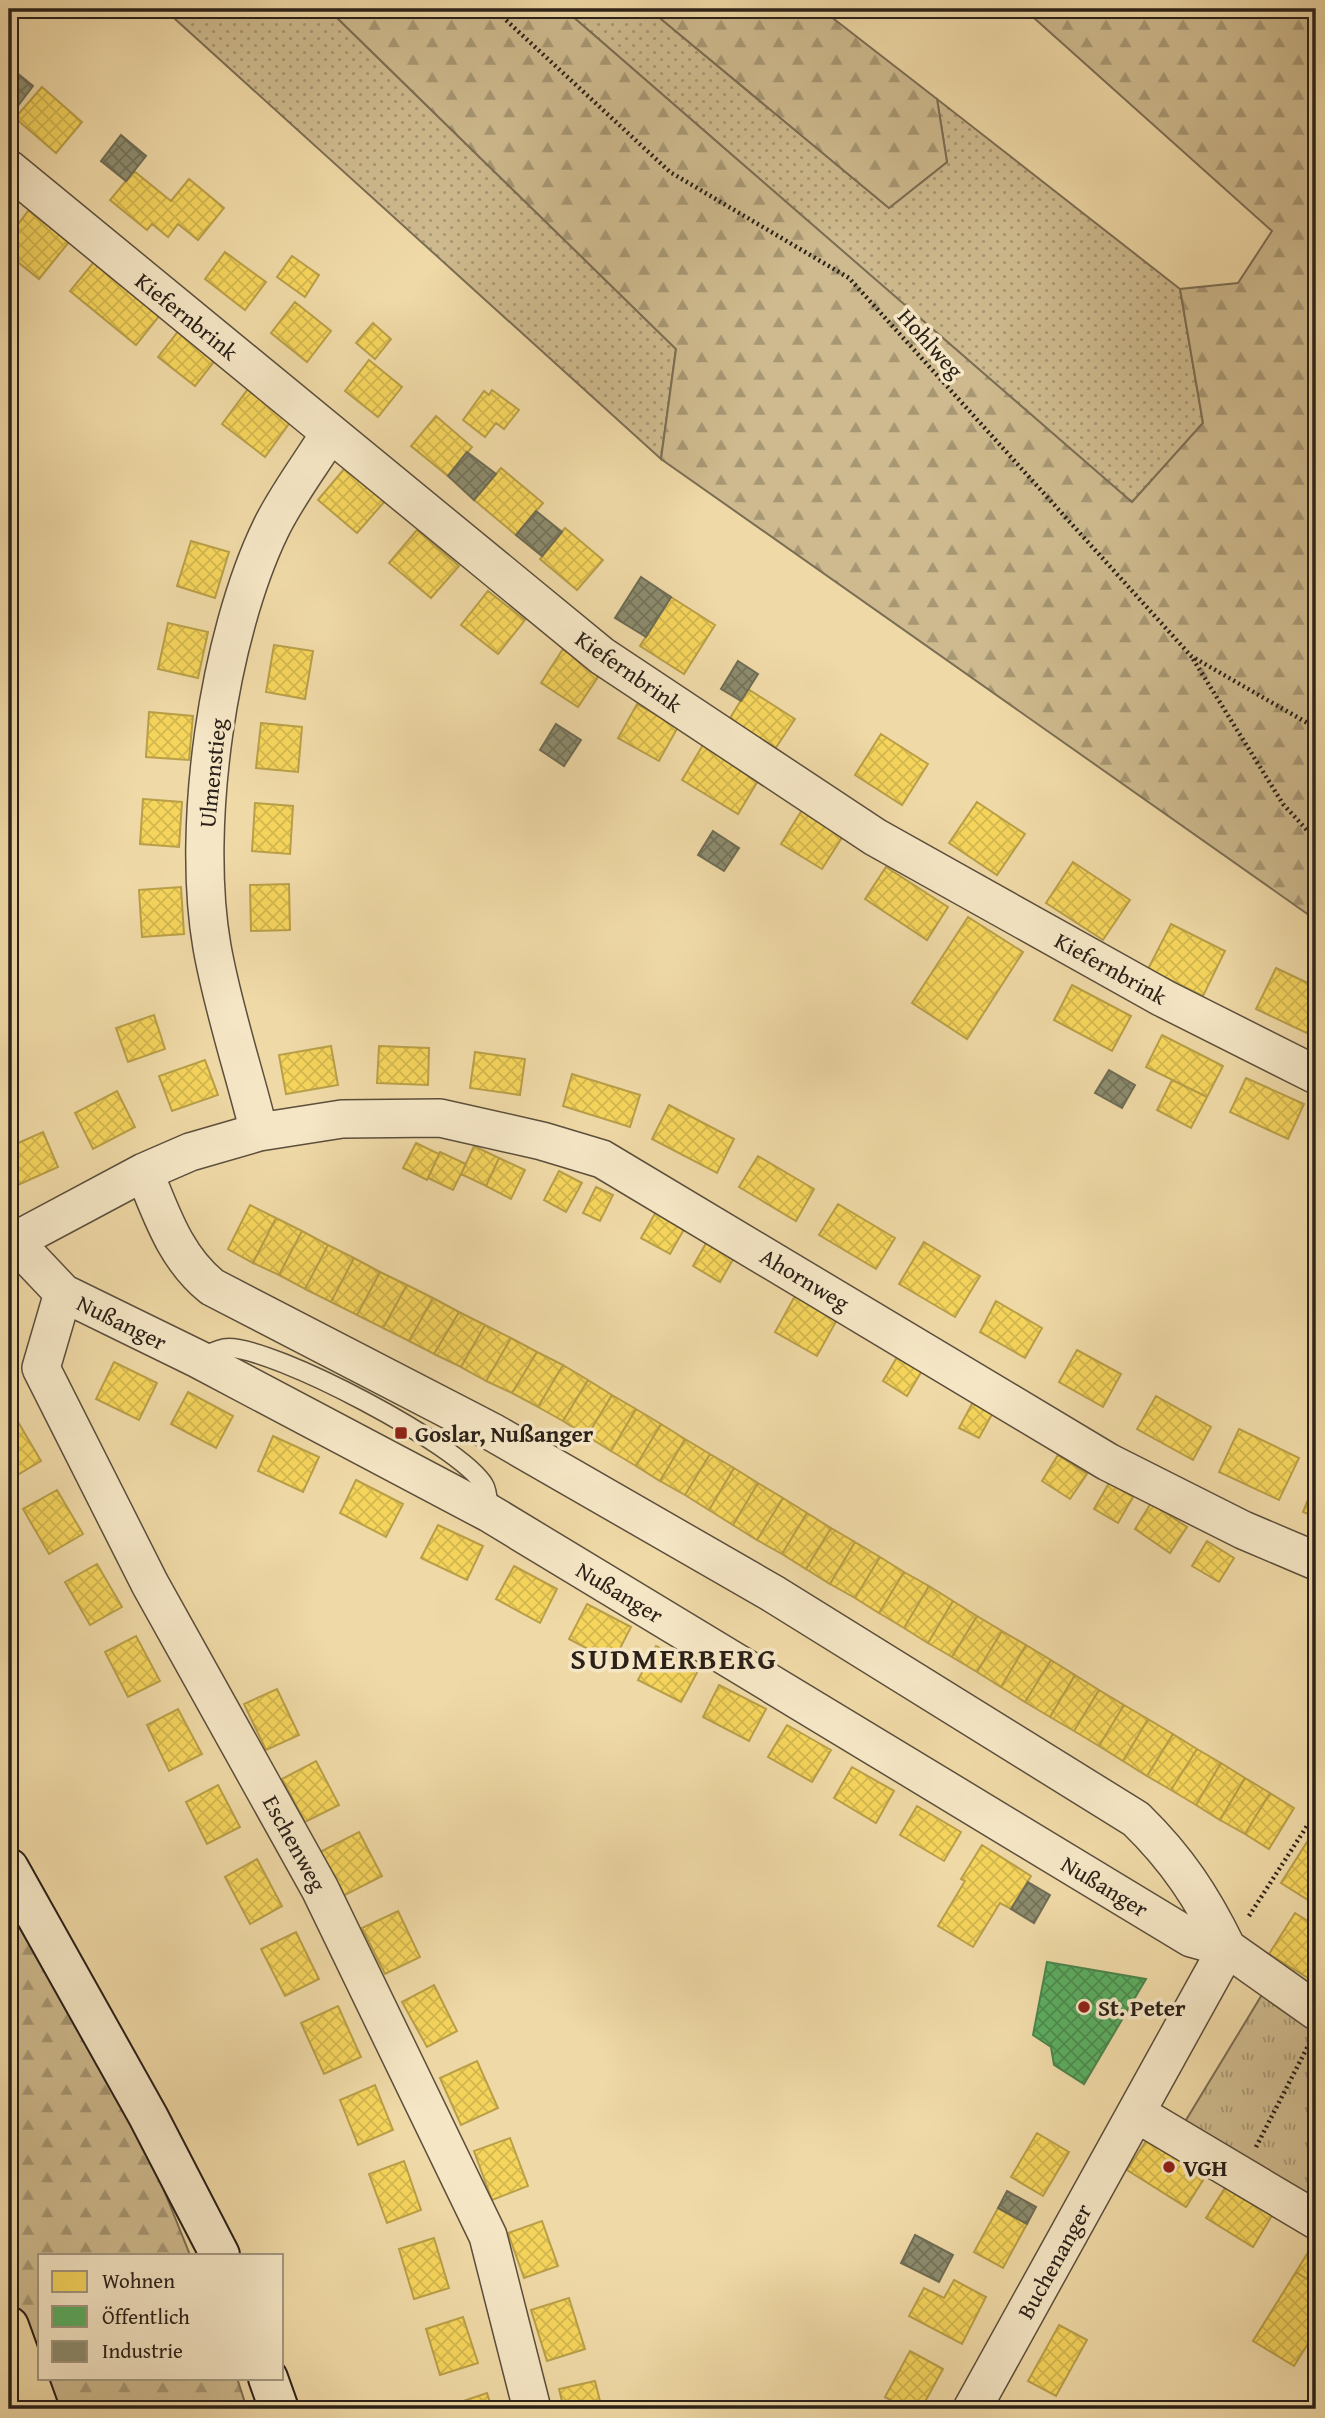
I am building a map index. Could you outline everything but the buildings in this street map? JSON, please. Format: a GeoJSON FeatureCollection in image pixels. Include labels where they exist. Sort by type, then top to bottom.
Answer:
{"type":"FeatureCollection","features":[{"type":"Feature","properties":{"kind":"highway"},"geometry":{"type":"LineString","coordinates":[[9,2326],[39,2409]]}},
{"type":"Feature","properties":{"kind":"street","name":"Kiefernbrink"},"geometry":{"type":"LineString","coordinates":[[9,169],[602,656],[875,837],[1163,998],[1316,1074]]}},
{"type":"Feature","properties":{"kind":"street","name":"Ulmenstieg"},"geometry":{"type":"LineString","coordinates":[[259,1132],[212,947],[204,847],[215,728],[242,601],[272,527],[330,433]]}},
{"type":"Feature","properties":{"kind":"street","name":"Ahornweg"},"geometry":{"type":"LineString","coordinates":[[10,1241],[144,1172],[190,1152],[259,1132],[342,1119],[440,1118],[541,1141],[602,1159],[1108,1462],[1243,1530],[1316,1561]]}},
{"type":"Feature","properties":{"kind":"street","name":"Nußanger"},"geometry":{"type":"LineString","coordinates":[[144,1172],[176,1249],[193,1271],[212,1287],[518,1447],[772,1593],[1136,1819],[1171,1853],[1208,1909],[1227,1948]]}},
{"type":"Feature","properties":{"kind":"street","name":"Nußanger"},"geometry":{"type":"LineString","coordinates":[[10,1241],[63,1293],[198,1359],[489,1513],[1191,1938],[1227,1948],[1316,2011]]}},
{"type":"Feature","properties":{"kind":"street","name":"Eschenweg"},"geometry":{"type":"LineString","coordinates":[[63,1293],[41,1368],[150,1584],[320,1889],[488,2236],[532,2409]]}},
{"type":"Feature","properties":{"kind":"street"},"geometry":{"type":"LineString","coordinates":[[9,1868],[148,2116],[219,2254]]}},
{"type":"Feature","properties":{"kind":"street"},"geometry":{"type":"LineString","coordinates":[[1227,1948],[1136,2113],[1316,2220]]}},
{"type":"Feature","properties":{"kind":"street","name":"Buchenanger"},"geometry":{"type":"LineString","coordinates":[[972,2409],[1136,2113]]}},
{"type":"Feature","properties":{"kind":"street"},"geometry":{"type":"LineString","coordinates":[[269,2380],[279,2409]]}},
{"type":"Feature","properties":{"kind":"path","name":"Hohlweg"},"geometry":{"type":"LineString","coordinates":[[494,9],[670,172],[849,278],[1191,656],[1316,728]]}},
{"type":"Feature","properties":{"kind":"path"},"geometry":{"type":"LineString","coordinates":[[1191,656],[1283,804],[1316,840]]}},
{"type":"Feature","properties":{"kind":"path"},"geometry":{"type":"LineString","coordinates":[[1227,1948],[1316,1812]]}},
{"type":"Feature","properties":{"kind":"path"},"geometry":{"type":"LineString","coordinates":[[1241,2175],[1316,2030]]}},
{"type":"Feature","properties":{"kind":"green space"},"geometry":{"type":"Polygon","coordinates":[[[164,9],[328,9],[676,349],[661,459],[164,9]]]}},
{"type":"Feature","properties":{"kind":"green space"},"geometry":{"type":"Polygon","coordinates":[[[328,9],[564,9],[1132,502],[1203,423],[1180,289],[1238,283],[1272,231],[1024,9],[1316,9],[1316,920],[661,459],[676,349],[328,9]]]}},
{"type":"Feature","properties":{"kind":"green space"},"geometry":{"type":"Polygon","coordinates":[[[564,9],[649,9],[889,208],[947,162],[937,99],[1180,289],[1203,423],[1132,503],[564,9]]]}},
{"type":"Feature","properties":{"kind":"green space"},"geometry":{"type":"Polygon","coordinates":[[[649,9],[821,9],[937,99],[947,162],[889,208],[649,9]]]}},
{"type":"Feature","properties":{"kind":"green space"},"geometry":{"type":"Polygon","coordinates":[[[9,1904],[157,2173],[190,2254],[38,2254],[38,2378],[9,2302],[9,1904]]]}},
{"type":"Feature","properties":{"kind":"green space"},"geometry":{"type":"Polygon","coordinates":[[[1263,1993],[1316,2026],[1316,2213],[1180,2130],[1263,1993]]]}},
{"type":"Feature","properties":{"kind":"green space"},"geometry":{"type":"Polygon","coordinates":[[[39,2380],[238,2380],[247,2409],[50,2409],[39,2380]]]}},
{"type":"Feature","properties":{"kind":"place","name":"Goslar, Nußanger"},"geometry":{"type":"Point","coordinates":[401,1433]}},
{"type":"Feature","properties":{"kind":"place","name":"St. Peter"},"geometry":{"type":"Point","coordinates":[1084,2007]}},
{"type":"Feature","properties":{"kind":"place","name":"VGH"},"geometry":{"type":"Point","coordinates":[1169,2167]}},
{"type":"Feature","properties":{"kind":"district","name":"SUDMERBERG"},"geometry":{"type":"Point","coordinates":[674,1658]}}]}
